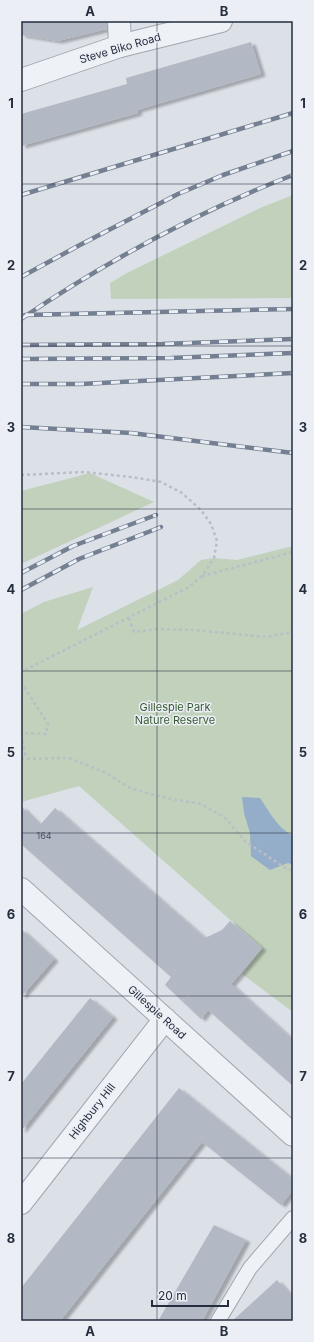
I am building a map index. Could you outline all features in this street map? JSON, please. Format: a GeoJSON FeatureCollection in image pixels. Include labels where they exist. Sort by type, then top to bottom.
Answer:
{"type":"FeatureCollection","features":[{"type":"Feature","properties":{"kind":"street"},"geometry":{"type":"LineString","coordinates":[[119,21],[120,46]]}},
{"type":"Feature","properties":{"kind":"street","name":"Steve Biko Road"},"geometry":{"type":"LineString","coordinates":[[21,80],[120,46],[221,21]]}},
{"type":"Feature","properties":{"kind":"street","name":"Gillespie Road"},"geometry":{"type":"LineString","coordinates":[[21,889],[293,1135]]}},
{"type":"Feature","properties":{"kind":"street","name":"Highbury Hill"},"geometry":{"type":"LineString","coordinates":[[21,1203],[165,1019]]}},
{"type":"Feature","properties":{"kind":"lane"},"geometry":{"type":"LineString","coordinates":[[218,1321],[250,1268],[293,1218]]}},
{"type":"Feature","properties":{"kind":"path"},"geometry":{"type":"LineString","coordinates":[[21,475],[84,472],[161,482],[182,493],[201,510],[211,524],[217,541],[214,558],[202,576],[189,587],[21,672]]}},
{"type":"Feature","properties":{"kind":"path"},"geometry":{"type":"LineString","coordinates":[[202,576],[293,552]]}},
{"type":"Feature","properties":{"kind":"path"},"geometry":{"type":"LineString","coordinates":[[129,618],[134,632],[159,629],[194,630],[266,637],[293,632]]}},
{"type":"Feature","properties":{"kind":"path"},"geometry":{"type":"LineString","coordinates":[[21,682],[48,724],[46,734],[21,734],[26,758]]}},
{"type":"Feature","properties":{"kind":"path"},"geometry":{"type":"LineString","coordinates":[[21,759],[69,758],[104,772],[132,789],[171,799],[201,804],[225,818],[246,842],[286,869],[293,871]]}},
{"type":"Feature","properties":{"kind":"green space"},"geometry":{"type":"Polygon","coordinates":[[[293,195],[293,298],[111,299],[110,283],[127,273],[260,208],[293,195]]]}},
{"type":"Feature","properties":{"kind":"green space"},"geometry":{"type":"Polygon","coordinates":[[[90,473],[154,502],[21,564],[21,491],[90,473]]]}},
{"type":"Feature","properties":{"kind":"green space","name":"Gillespie Park Nature Reserve"},"geometry":{"type":"Polygon","coordinates":[[[293,546],[293,1012],[242,974],[262,948],[79,786],[21,802],[21,614],[44,602],[93,587],[77,630],[178,580],[201,560],[214,558],[237,560],[293,546]]]}},
{"type":"Feature","properties":{"kind":"water"},"geometry":{"type":"Polygon","coordinates":[[[242,797],[260,798],[278,824],[293,836],[293,865],[288,863],[270,870],[251,856],[250,833],[244,813],[242,797]]]}},
{"type":"Feature","properties":{"kind":"building"},"geometry":{"type":"Polygon","coordinates":[[[21,21],[107,21],[107,29],[58,41],[21,35],[21,21]]]}},
{"type":"Feature","properties":{"kind":"building"},"geometry":{"type":"Polygon","coordinates":[[[251,42],[261,74],[137,110],[138,113],[21,146],[21,114],[127,84],[126,78],[251,42]]]}},
{"type":"Feature","properties":{"kind":"building"},"geometry":{"type":"Polygon","coordinates":[[[21,806],[40,825],[55,808],[205,938],[222,930],[230,921],[262,948],[231,984],[293,1040],[293,1086],[208,1010],[201,1019],[165,985],[171,977],[21,844],[21,806]]]}},
{"type":"Feature","properties":{"kind":"building"},"geometry":{"type":"Polygon","coordinates":[[[21,929],[54,959],[21,997],[21,929]]]}},
{"type":"Feature","properties":{"kind":"building"},"geometry":{"type":"Polygon","coordinates":[[[90,998],[113,1017],[21,1131],[21,1084],[90,998]]]}},
{"type":"Feature","properties":{"kind":"building"},"geometry":{"type":"Polygon","coordinates":[[[179,1088],[293,1179],[293,1190],[281,1205],[202,1142],[60,1321],[21,1321],[21,1288],[179,1088]]]}},
{"type":"Feature","properties":{"kind":"building"},"geometry":{"type":"Polygon","coordinates":[[[214,1225],[246,1240],[202,1321],[158,1321],[214,1225]]]}},
{"type":"Feature","properties":{"kind":"building"},"geometry":{"type":"Polygon","coordinates":[[[277,1280],[293,1298],[293,1321],[232,1321],[277,1280]]]}},
{"type":"Feature","properties":{"kind":"railway"},"geometry":{"type":"LineString","coordinates":[[21,195],[293,113]]}},
{"type":"Feature","properties":{"kind":"railway"},"geometry":{"type":"LineString","coordinates":[[21,277],[178,194],[223,175],[293,151]]}},
{"type":"Feature","properties":{"kind":"railway"},"geometry":{"type":"LineString","coordinates":[[21,319],[86,277],[153,239],[222,205],[293,175]]}},
{"type":"Feature","properties":{"kind":"railway"},"geometry":{"type":"LineString","coordinates":[[25,315],[293,309]]}},
{"type":"Feature","properties":{"kind":"railway"},"geometry":{"type":"LineString","coordinates":[[21,345],[162,344],[293,339]]}},
{"type":"Feature","properties":{"kind":"railway"},"geometry":{"type":"LineString","coordinates":[[21,359],[171,358],[293,353]]}},
{"type":"Feature","properties":{"kind":"railway"},"geometry":{"type":"LineString","coordinates":[[21,384],[81,384],[293,373]]}},
{"type":"Feature","properties":{"kind":"railway"},"geometry":{"type":"LineString","coordinates":[[21,427],[131,433],[293,453]]}},
{"type":"Feature","properties":{"kind":"railway"},"geometry":{"type":"LineString","coordinates":[[21,573],[73,546],[156,515]]}},
{"type":"Feature","properties":{"kind":"railway"},"geometry":{"type":"LineString","coordinates":[[21,590],[79,559],[161,527]]}}]}
